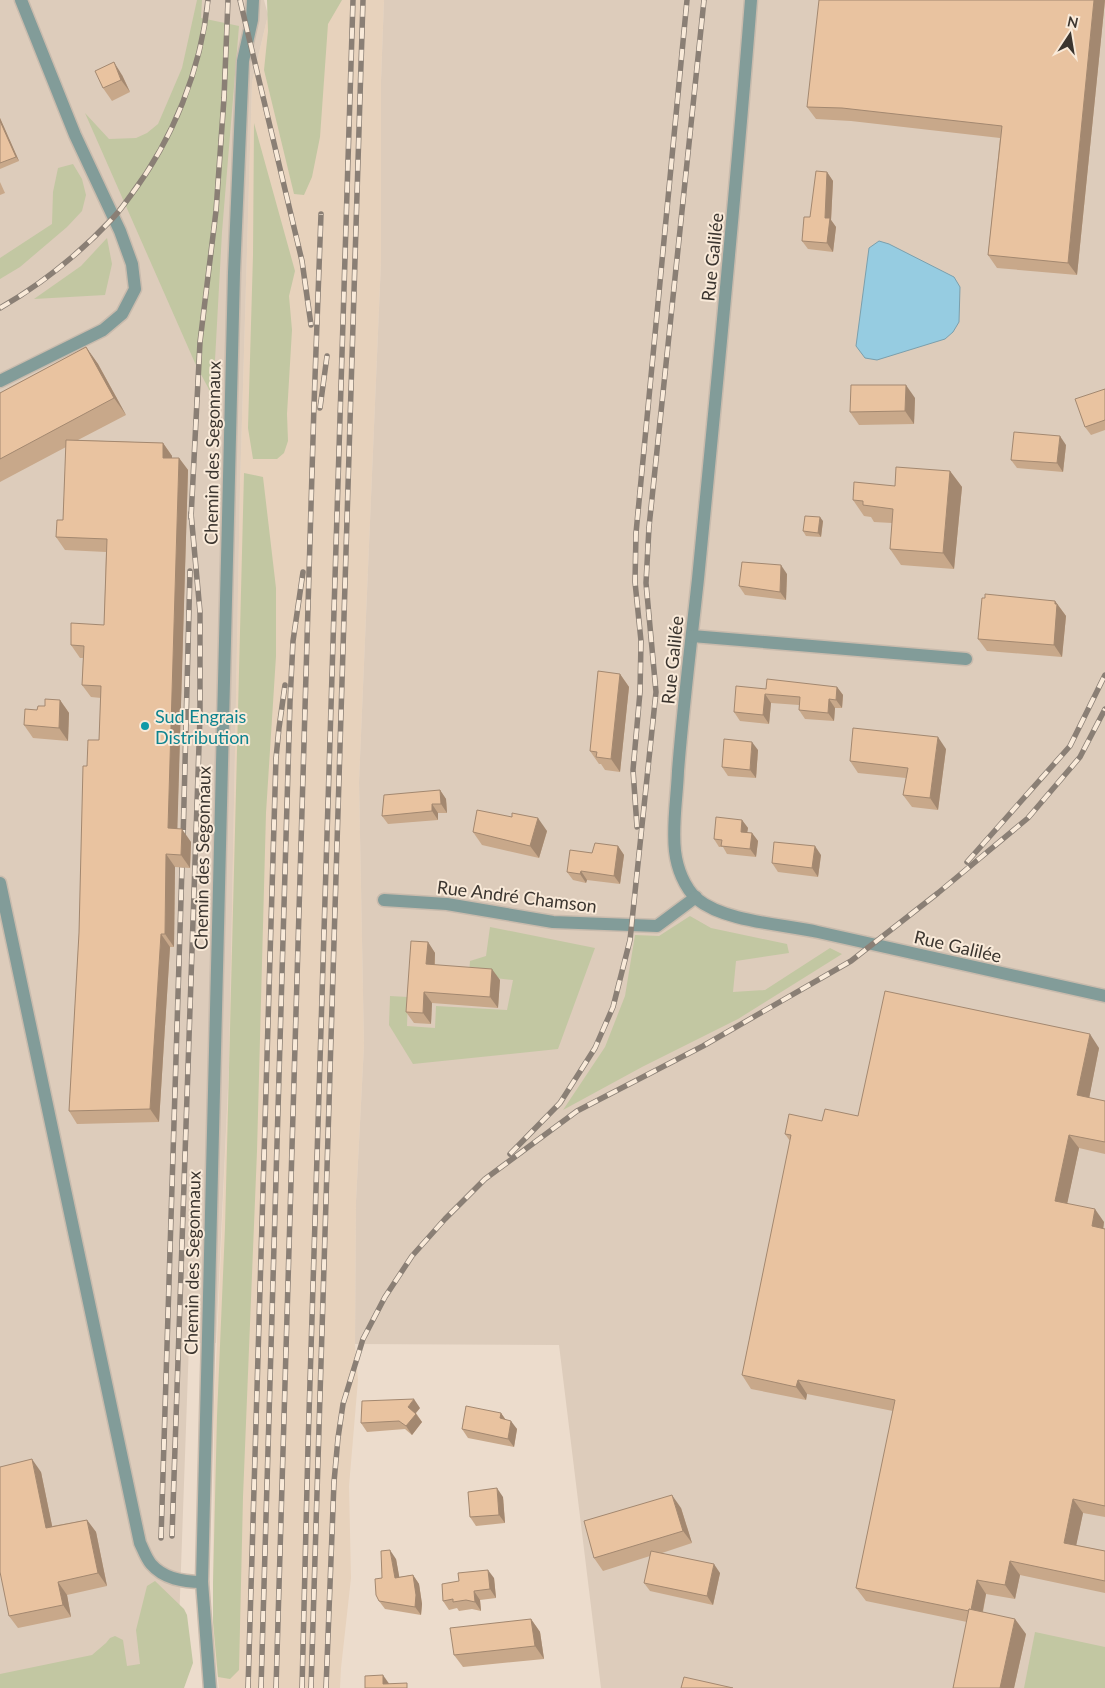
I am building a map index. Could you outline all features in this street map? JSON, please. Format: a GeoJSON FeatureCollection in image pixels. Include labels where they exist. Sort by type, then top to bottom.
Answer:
{"type":"FeatureCollection","features":[{"type":"Feature","properties":{"kind":"street"},"geometry":{"type":"LineString","coordinates":[[0,381],[103,330],[122,314],[134,289],[132,264],[120,231],[75,135],[21,0]]}},
{"type":"Feature","properties":{"kind":"street","name":"Chemin des Segonnaux"},"geometry":{"type":"LineString","coordinates":[[210,1688],[202,1582],[234,254],[243,61],[252,20],[253,0]]}},
{"type":"Feature","properties":{"kind":"street","name":"Rue Galilée"},"geometry":{"type":"LineString","coordinates":[[751,0],[737,182],[681,733],[674,828],[675,854],[680,872],[686,887],[696,897],[709,907],[735,916],[814,931],[1105,996]]}},
{"type":"Feature","properties":{"kind":"street"},"geometry":{"type":"LineString","coordinates":[[692,636],[966,659]]}},
{"type":"Feature","properties":{"kind":"street"},"geometry":{"type":"LineString","coordinates":[[0,883],[140,1543],[150,1564],[161,1572],[171,1578],[202,1582]]}},
{"type":"Feature","properties":{"kind":"street","name":"Rue André Chamson"},"geometry":{"type":"LineString","coordinates":[[384,900],[447,904],[553,922],[657,926],[696,897]]}},
{"type":"Feature","properties":{"kind":"shaded area"},"geometry":{"type":"Polygon","coordinates":[[[0,0],[264,0],[268,15],[252,82],[240,487],[229,1067],[216,1343],[189,1343],[177,1680],[0,1688],[0,0]]]}},
{"type":"Feature","properties":{"kind":"shaded area"},"geometry":{"type":"Polygon","coordinates":[[[268,0],[384,0],[381,81],[381,261],[359,782],[364,1045],[356,1201],[355,1344],[358,1380],[349,1486],[351,1578],[340,1688],[219,1688],[213,1641],[214,1408],[229,1067],[240,487],[252,82],[268,15],[268,0]]]}},
{"type":"Feature","properties":{"kind":"shaded area"},"geometry":{"type":"Polygon","coordinates":[[[384,0],[1105,0],[1105,1688],[601,1688],[559,1345],[355,1344],[356,1201],[364,1045],[359,782],[381,261],[381,81],[384,0]]]}},
{"type":"Feature","properties":{"kind":"green space"},"geometry":{"type":"Polygon","coordinates":[[[197,0],[202,0],[201,18],[239,26],[222,232],[213,397],[195,363],[85,113],[109,139],[136,138],[147,133],[158,124],[182,68],[197,0]]]}},
{"type":"Feature","properties":{"kind":"green space"},"geometry":{"type":"Polygon","coordinates":[[[267,0],[342,0],[328,24],[320,137],[312,177],[304,195],[294,194],[264,70],[268,31],[267,0]]]}},
{"type":"Feature","properties":{"kind":"green space"},"geometry":{"type":"Polygon","coordinates":[[[254,123],[295,271],[289,296],[292,330],[287,414],[288,441],[284,453],[277,459],[253,459],[248,428],[253,255],[254,123]]]}},
{"type":"Feature","properties":{"kind":"green space"},"geometry":{"type":"Polygon","coordinates":[[[73,164],[82,179],[86,195],[82,211],[67,227],[20,267],[0,279],[0,258],[52,224],[53,192],[58,168],[73,164]]]}},
{"type":"Feature","properties":{"kind":"green space"},"geometry":{"type":"Polygon","coordinates":[[[107,238],[112,264],[105,295],[34,299],[81,266],[107,238]]]}},
{"type":"Feature","properties":{"kind":"green space"},"geometry":{"type":"Polygon","coordinates":[[[244,473],[263,477],[276,588],[276,656],[266,813],[257,1151],[243,1497],[239,1670],[230,1679],[218,1677],[213,1622],[213,1584],[217,1416],[225,1228],[244,473]]]}},
{"type":"Feature","properties":{"kind":"green space"},"geometry":{"type":"Polygon","coordinates":[[[690,916],[711,928],[787,944],[789,953],[736,961],[733,992],[765,990],[830,948],[842,954],[738,1019],[642,1067],[563,1110],[605,1047],[625,996],[635,935],[659,936],[690,916]]]}},
{"type":"Feature","properties":{"kind":"green space"},"geometry":{"type":"Polygon","coordinates":[[[490,927],[595,948],[558,1049],[413,1064],[389,1025],[390,996],[408,997],[407,1026],[435,1028],[436,1006],[507,1010],[513,980],[469,975],[470,961],[486,956],[490,927]]]}},
{"type":"Feature","properties":{"kind":"green space"},"geometry":{"type":"Polygon","coordinates":[[[155,1581],[184,1609],[187,1615],[193,1663],[184,1688],[0,1688],[0,1674],[92,1655],[110,1638],[115,1636],[123,1640],[127,1666],[140,1664],[136,1630],[147,1586],[155,1581]]]}},
{"type":"Feature","properties":{"kind":"green space"},"geometry":{"type":"Polygon","coordinates":[[[1035,1632],[1105,1647],[1105,1688],[1024,1688],[1035,1632]]]}},
{"type":"Feature","properties":{"kind":"water"},"geometry":{"type":"Polygon","coordinates":[[[879,241],[889,244],[954,277],[960,287],[959,322],[953,332],[945,339],[877,360],[865,358],[856,346],[869,248],[879,241]]]}},
{"type":"Feature","properties":{"kind":"building"},"geometry":{"type":"Polygon","coordinates":[[[819,0],[1094,0],[1068,263],[988,255],[1002,126],[842,108],[807,107],[819,0]]]}},
{"type":"Feature","properties":{"kind":"building"},"geometry":{"type":"Polygon","coordinates":[[[114,62],[121,80],[103,88],[95,71],[114,62]]]}},
{"type":"Feature","properties":{"kind":"building"},"geometry":{"type":"Polygon","coordinates":[[[0,121],[16,157],[0,163],[0,121]]]}},
{"type":"Feature","properties":{"kind":"building"},"geometry":{"type":"Polygon","coordinates":[[[816,171],[827,172],[825,218],[830,218],[827,243],[802,241],[804,217],[810,217],[816,171]]]}},
{"type":"Feature","properties":{"kind":"building"},"geometry":{"type":"Polygon","coordinates":[[[86,347],[114,398],[0,459],[0,393],[86,347]]]}},
{"type":"Feature","properties":{"kind":"building"},"geometry":{"type":"Polygon","coordinates":[[[851,385],[906,385],[905,411],[850,412],[851,385]]]}},
{"type":"Feature","properties":{"kind":"building"},"geometry":{"type":"Polygon","coordinates":[[[1105,389],[1105,420],[1085,427],[1075,399],[1105,389]]]}},
{"type":"Feature","properties":{"kind":"building"},"geometry":{"type":"Polygon","coordinates":[[[1014,432],[1060,436],[1057,463],[1011,460],[1014,432]]]}},
{"type":"Feature","properties":{"kind":"building","name":"Sud Engrais Distribution"},"geometry":{"type":"Polygon","coordinates":[[[66,440],[163,443],[163,458],[179,458],[168,828],[182,829],[181,855],[166,854],[165,934],[161,934],[150,1109],[69,1111],[79,933],[83,766],[87,766],[88,740],[99,740],[101,686],[82,685],[84,646],[71,645],[71,623],[104,625],[107,539],[56,537],[57,520],[63,520],[66,440]]]}},
{"type":"Feature","properties":{"kind":"building"},"geometry":{"type":"Polygon","coordinates":[[[896,467],[950,471],[943,553],[890,549],[893,509],[863,505],[863,501],[853,500],[854,482],[895,486],[896,467]]]}},
{"type":"Feature","properties":{"kind":"building"},"geometry":{"type":"Polygon","coordinates":[[[805,516],[820,517],[818,533],[803,531],[805,516]]]}},
{"type":"Feature","properties":{"kind":"building"},"geometry":{"type":"Polygon","coordinates":[[[742,562],[781,565],[780,592],[739,586],[742,562]]]}},
{"type":"Feature","properties":{"kind":"building"},"geometry":{"type":"Polygon","coordinates":[[[985,594],[1055,601],[1055,604],[1057,604],[1054,645],[978,639],[982,598],[985,598],[985,594]]]}},
{"type":"Feature","properties":{"kind":"building"},"geometry":{"type":"Polygon","coordinates":[[[598,671],[620,674],[611,759],[596,757],[597,752],[590,751],[598,671]]]}},
{"type":"Feature","properties":{"kind":"building"},"geometry":{"type":"Polygon","coordinates":[[[767,679],[837,687],[836,700],[829,699],[828,713],[799,710],[800,697],[765,694],[763,715],[734,712],[736,686],[766,689],[767,679]]]}},
{"type":"Feature","properties":{"kind":"building"},"geometry":{"type":"Polygon","coordinates":[[[45,699],[60,700],[59,728],[24,725],[25,709],[37,710],[38,706],[45,706],[45,699]]]}},
{"type":"Feature","properties":{"kind":"building"},"geometry":{"type":"Polygon","coordinates":[[[853,728],[938,737],[930,798],[903,795],[908,768],[850,761],[853,728]]]}},
{"type":"Feature","properties":{"kind":"building"},"geometry":{"type":"Polygon","coordinates":[[[724,739],[752,742],[750,770],[722,767],[724,739]]]}},
{"type":"Feature","properties":{"kind":"building"},"geometry":{"type":"Polygon","coordinates":[[[440,790],[441,804],[432,804],[432,811],[382,816],[384,795],[440,790]]]}},
{"type":"Feature","properties":{"kind":"building"},"geometry":{"type":"Polygon","coordinates":[[[477,810],[512,817],[512,813],[538,818],[530,846],[473,832],[477,810]]]}},
{"type":"Feature","properties":{"kind":"building"},"geometry":{"type":"Polygon","coordinates":[[[716,817],[742,820],[741,832],[752,833],[750,849],[721,846],[722,840],[714,839],[716,817]]]}},
{"type":"Feature","properties":{"kind":"building"},"geometry":{"type":"Polygon","coordinates":[[[774,842],[815,846],[812,868],[772,863],[774,842]]]}},
{"type":"Feature","properties":{"kind":"building"},"geometry":{"type":"Polygon","coordinates":[[[595,843],[618,846],[614,876],[581,871],[580,874],[567,872],[570,850],[592,853],[595,843]]]}},
{"type":"Feature","properties":{"kind":"building"},"geometry":{"type":"Polygon","coordinates":[[[411,941],[428,942],[426,964],[492,969],[490,997],[424,992],[423,1013],[406,1012],[411,941]]]}},
{"type":"Feature","properties":{"kind":"building"},"geometry":{"type":"Polygon","coordinates":[[[885,991],[1090,1034],[1077,1095],[1105,1101],[1105,1142],[1069,1135],[1055,1201],[1095,1209],[1092,1226],[1105,1229],[1105,1506],[1073,1499],[1064,1543],[1105,1551],[1105,1581],[1010,1561],[1005,1585],[977,1580],[971,1610],[969,1609],[969,1611],[856,1588],[895,1400],[798,1380],[796,1387],[742,1375],[791,1135],[785,1134],[789,1114],[822,1121],[825,1109],[858,1116],[885,991]]]}},
{"type":"Feature","properties":{"kind":"building"},"geometry":{"type":"Polygon","coordinates":[[[414,1399],[408,1407],[416,1414],[406,1426],[399,1421],[361,1423],[362,1401],[414,1399]]]}},
{"type":"Feature","properties":{"kind":"building"},"geometry":{"type":"Polygon","coordinates":[[[466,1406],[501,1413],[500,1418],[511,1421],[508,1439],[462,1429],[466,1406]]]}},
{"type":"Feature","properties":{"kind":"building"},"geometry":{"type":"Polygon","coordinates":[[[32,1459],[46,1528],[87,1520],[98,1573],[58,1582],[63,1605],[9,1616],[0,1572],[0,1467],[32,1459]]]}},
{"type":"Feature","properties":{"kind":"building"},"geometry":{"type":"Polygon","coordinates":[[[497,1488],[499,1515],[470,1517],[468,1492],[497,1488]]]}},
{"type":"Feature","properties":{"kind":"building"},"geometry":{"type":"Polygon","coordinates":[[[672,1495],[683,1531],[594,1558],[584,1521],[672,1495]]]}},
{"type":"Feature","properties":{"kind":"building"},"geometry":{"type":"Polygon","coordinates":[[[390,1550],[395,1578],[413,1575],[416,1595],[415,1607],[379,1601],[376,1595],[375,1579],[382,1578],[381,1551],[390,1550]]]}},
{"type":"Feature","properties":{"kind":"building"},"geometry":{"type":"Polygon","coordinates":[[[651,1551],[714,1564],[707,1596],[644,1583],[651,1551]]]}},
{"type":"Feature","properties":{"kind":"building"},"geometry":{"type":"Polygon","coordinates":[[[488,1570],[490,1589],[474,1591],[475,1602],[466,1600],[453,1602],[453,1599],[443,1601],[442,1584],[459,1581],[458,1573],[488,1570]]]}},
{"type":"Feature","properties":{"kind":"building"},"geometry":{"type":"Polygon","coordinates":[[[969,1609],[1015,1619],[1000,1688],[953,1688],[969,1609]]]}},
{"type":"Feature","properties":{"kind":"building"},"geometry":{"type":"Polygon","coordinates":[[[531,1619],[535,1646],[454,1655],[450,1628],[531,1619]]]}},
{"type":"Feature","properties":{"kind":"building"},"geometry":{"type":"Polygon","coordinates":[[[383,1675],[383,1684],[407,1683],[407,1688],[365,1688],[365,1676],[383,1675]]]}},
{"type":"Feature","properties":{"kind":"building"},"geometry":{"type":"Polygon","coordinates":[[[684,1677],[733,1688],[681,1688],[684,1677]]]}},
{"type":"Feature","properties":{"kind":"railway"},"geometry":{"type":"LineString","coordinates":[[0,308],[45,279],[99,232],[117,213],[146,173],[172,127],[192,78],[199,52],[208,0]]}},
{"type":"Feature","properties":{"kind":"railway"},"geometry":{"type":"LineString","coordinates":[[191,518],[200,342],[216,211],[224,98],[228,0]]}},
{"type":"Feature","properties":{"kind":"railway"},"geometry":{"type":"LineString","coordinates":[[240,0],[302,261],[311,325]]}},
{"type":"Feature","properties":{"kind":"railway"},"geometry":{"type":"LineString","coordinates":[[302,1688],[353,0]]}},
{"type":"Feature","properties":{"kind":"railway"},"geometry":{"type":"LineString","coordinates":[[311,1688],[363,0]]}},
{"type":"Feature","properties":{"kind":"railway"},"geometry":{"type":"LineString","coordinates":[[637,827],[633,770],[640,692],[641,641],[635,582],[636,533],[687,0]]}},
{"type":"Feature","properties":{"kind":"railway"},"geometry":{"type":"LineString","coordinates":[[510,1154],[560,1103],[595,1048],[613,1007],[630,940],[656,692],[646,583],[649,527],[704,0]]}},
{"type":"Feature","properties":{"kind":"railway"},"geometry":{"type":"LineString","coordinates":[[276,1688],[321,214]]}},
{"type":"Feature","properties":{"kind":"railway"},"geometry":{"type":"LineString","coordinates":[[320,408],[327,356]]}},
{"type":"Feature","properties":{"kind":"railway"},"geometry":{"type":"LineString","coordinates":[[172,1536],[200,716],[200,612],[191,513]]}},
{"type":"Feature","properties":{"kind":"railway"},"geometry":{"type":"LineString","coordinates":[[183,841],[190,571]]}},
{"type":"Feature","properties":{"kind":"railway"},"geometry":{"type":"LineString","coordinates":[[261,1688],[290,702],[293,641],[303,572]]}},
{"type":"Feature","properties":{"kind":"railway"},"geometry":{"type":"LineString","coordinates":[[967,862],[1070,746],[1105,675]]}},
{"type":"Feature","properties":{"kind":"railway"},"geometry":{"type":"LineString","coordinates":[[248,1688],[276,758],[285,685]]}},
{"type":"Feature","properties":{"kind":"railway"},"geometry":{"type":"LineString","coordinates":[[326,1688],[334,1482],[343,1404],[363,1339],[385,1297],[412,1256],[445,1219],[485,1179],[577,1111],[703,1046],[851,961],[938,893],[1028,818],[1080,757],[1105,709]]}},
{"type":"Feature","properties":{"kind":"railway"},"geometry":{"type":"LineString","coordinates":[[161,1538],[182,867]]}},
{"type":"Feature","properties":{"kind":"place","name":"Sud Engrais Distribution"},"geometry":{"type":"Point","coordinates":[145,726]}}]}
